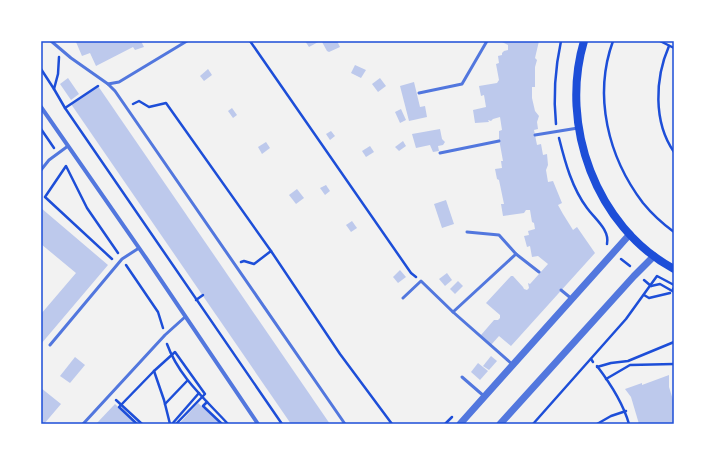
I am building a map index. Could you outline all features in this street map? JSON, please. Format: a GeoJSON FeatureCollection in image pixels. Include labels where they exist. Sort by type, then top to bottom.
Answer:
{"type":"FeatureCollection","features":[{"type":"Feature","properties":{"kind":"main road"},"geometry":{"type":"LineString","coordinates":[[584,41],[578,70],[576,94],[578,128],[582,146],[593,177],[609,206],[630,234],[654,256],[674,269]]}},
{"type":"Feature","properties":{"kind":"street"},"geometry":{"type":"LineString","coordinates":[[41,107],[139,248],[258,424]]}},
{"type":"Feature","properties":{"kind":"street"},"geometry":{"type":"LineString","coordinates":[[460,424],[630,234]]}},
{"type":"Feature","properties":{"kind":"street"},"geometry":{"type":"LineString","coordinates":[[500,424],[634,276],[654,256]]}},
{"type":"Feature","properties":{"kind":"lane"},"geometry":{"type":"LineString","coordinates":[[51,41],[114,90],[346,424]]}},
{"type":"Feature","properties":{"kind":"lane"},"geometry":{"type":"LineString","coordinates":[[108,84],[120,82],[187,41]]}},
{"type":"Feature","properties":{"kind":"lane"},"geometry":{"type":"LineString","coordinates":[[419,93],[462,84],[487,41]]}},
{"type":"Feature","properties":{"kind":"lane"},"geometry":{"type":"LineString","coordinates":[[535,135],[578,128]]}},
{"type":"Feature","properties":{"kind":"lane"},"geometry":{"type":"LineString","coordinates":[[440,153],[499,141]]}},
{"type":"Feature","properties":{"kind":"lane"},"geometry":{"type":"LineString","coordinates":[[41,170],[49,160],[68,146]]}},
{"type":"Feature","properties":{"kind":"lane"},"geometry":{"type":"LineString","coordinates":[[467,232],[499,236],[516,254],[539,272]]}},
{"type":"Feature","properties":{"kind":"lane"},"geometry":{"type":"LineString","coordinates":[[50,345],[122,259],[139,248]]}},
{"type":"Feature","properties":{"kind":"lane"},"geometry":{"type":"LineString","coordinates":[[453,312],[516,254]]}},
{"type":"Feature","properties":{"kind":"lane"},"geometry":{"type":"LineString","coordinates":[[403,298],[421,281],[453,312],[513,365]]}},
{"type":"Feature","properties":{"kind":"lane"},"geometry":{"type":"LineString","coordinates":[[561,290],[572,299]]}},
{"type":"Feature","properties":{"kind":"lane"},"geometry":{"type":"LineString","coordinates":[[83,424],[162,338],[185,317]]}},
{"type":"Feature","properties":{"kind":"lane"},"geometry":{"type":"LineString","coordinates":[[462,377],[485,397]]}},
{"type":"Feature","properties":{"kind":"path"},"geometry":{"type":"LineString","coordinates":[[250,41],[411,273],[421,281]]}},
{"type":"Feature","properties":{"kind":"path"},"geometry":{"type":"LineString","coordinates":[[561,41],[554,87],[557,131],[568,170],[575,187],[586,207],[608,234],[607,246],[609,249]]}},
{"type":"Feature","properties":{"kind":"path"},"geometry":{"type":"LineString","coordinates":[[613,41],[609,51],[604,102],[606,122],[611,143],[618,161],[634,190],[644,204],[674,232]]}},
{"type":"Feature","properties":{"kind":"path"},"geometry":{"type":"LineString","coordinates":[[660,41],[674,48]]}},
{"type":"Feature","properties":{"kind":"path"},"geometry":{"type":"LineString","coordinates":[[669,46],[662,70],[658,97],[662,126],[670,147],[674,152]]}},
{"type":"Feature","properties":{"kind":"path"},"geometry":{"type":"LineString","coordinates":[[54,89],[58,74],[60,49]]}},
{"type":"Feature","properties":{"kind":"path"},"geometry":{"type":"LineString","coordinates":[[41,69],[65,108],[282,424]]}},
{"type":"Feature","properties":{"kind":"path"},"geometry":{"type":"LineString","coordinates":[[65,108],[98,86],[108,84]]}},
{"type":"Feature","properties":{"kind":"path"},"geometry":{"type":"LineString","coordinates":[[125,105],[139,101],[149,107],[166,103],[271,252],[340,354],[392,424]]}},
{"type":"Feature","properties":{"kind":"path"},"geometry":{"type":"LineString","coordinates":[[111,257],[45,197],[66,166],[87,208],[119,255]]}},
{"type":"Feature","properties":{"kind":"path"},"geometry":{"type":"LineString","coordinates":[[236,265],[244,261],[254,264],[271,252]]}},
{"type":"Feature","properties":{"kind":"path"},"geometry":{"type":"LineString","coordinates":[[619,258],[632,268]]}},
{"type":"Feature","properties":{"kind":"path"},"geometry":{"type":"LineString","coordinates":[[124,263],[130,269],[158,312],[164,331]]}},
{"type":"Feature","properties":{"kind":"path"},"geometry":{"type":"LineString","coordinates":[[533,424],[626,319],[657,276],[674,289]]}},
{"type":"Feature","properties":{"kind":"path"},"geometry":{"type":"LineString","coordinates":[[642,278],[651,286]]}},
{"type":"Feature","properties":{"kind":"path"},"geometry":{"type":"LineString","coordinates":[[651,286],[660,284],[674,289]]}},
{"type":"Feature","properties":{"kind":"path"},"geometry":{"type":"LineString","coordinates":[[644,295],[650,298],[670,293]]}},
{"type":"Feature","properties":{"kind":"path"},"geometry":{"type":"LineString","coordinates":[[196,300],[203,295]]}},
{"type":"Feature","properties":{"kind":"path"},"geometry":{"type":"LineString","coordinates":[[166,339],[172,354],[187,381],[228,424]]}},
{"type":"Feature","properties":{"kind":"path"},"geometry":{"type":"LineString","coordinates":[[630,424],[626,411],[597,366],[628,361],[674,342]]}},
{"type":"Feature","properties":{"kind":"path"},"geometry":{"type":"LineString","coordinates":[[137,424],[119,407],[175,352],[205,394],[176,424]]}},
{"type":"Feature","properties":{"kind":"path"},"geometry":{"type":"LineString","coordinates":[[628,361],[630,365]]}},
{"type":"Feature","properties":{"kind":"path"},"geometry":{"type":"LineString","coordinates":[[606,379],[630,365],[674,364]]}},
{"type":"Feature","properties":{"kind":"path"},"geometry":{"type":"LineString","coordinates":[[154,371],[171,424]]}},
{"type":"Feature","properties":{"kind":"path"},"geometry":{"type":"LineString","coordinates":[[165,404],[187,381]]}},
{"type":"Feature","properties":{"kind":"path"},"geometry":{"type":"LineString","coordinates":[[171,424],[199,393]]}},
{"type":"Feature","properties":{"kind":"path"},"geometry":{"type":"LineString","coordinates":[[115,399],[142,424]]}},
{"type":"Feature","properties":{"kind":"path"},"geometry":{"type":"LineString","coordinates":[[207,402],[203,406],[222,424]]}},
{"type":"Feature","properties":{"kind":"path"},"geometry":{"type":"LineString","coordinates":[[597,424],[611,416],[626,411]]}},
{"type":"Feature","properties":{"kind":"building"},"geometry":{"type":"Polygon","coordinates":[[[141,41],[144,47],[135,50],[133,47],[96,66],[90,53],[82,56],[76,42],[141,41]]]}},
{"type":"Feature","properties":{"kind":"building"},"geometry":{"type":"Polygon","coordinates":[[[305,41],[320,41],[309,47],[305,41]]]}},
{"type":"Feature","properties":{"kind":"building"},"geometry":{"type":"Polygon","coordinates":[[[337,41],[340,47],[329,52],[322,42],[337,41]]]}},
{"type":"Feature","properties":{"kind":"building"},"geometry":{"type":"Polygon","coordinates":[[[500,41],[539,41],[535,58],[537,60],[535,67],[535,87],[532,87],[532,98],[535,111],[539,116],[537,122],[538,129],[534,130],[537,145],[541,144],[543,155],[547,154],[548,165],[546,170],[548,182],[553,181],[562,203],[558,205],[573,230],[577,227],[595,253],[511,346],[499,336],[491,345],[481,335],[494,320],[498,320],[500,318],[500,315],[486,303],[511,276],[513,276],[524,289],[527,290],[529,288],[528,283],[530,284],[548,264],[538,256],[532,257],[530,246],[527,247],[524,236],[529,235],[528,231],[535,229],[530,210],[526,210],[524,213],[503,216],[501,204],[504,204],[495,169],[502,168],[501,161],[503,161],[499,139],[499,131],[502,130],[500,117],[491,121],[488,120],[489,122],[475,123],[473,110],[486,107],[484,95],[481,96],[479,86],[497,83],[499,80],[496,64],[499,63],[498,56],[502,55],[504,51],[508,50],[508,45],[500,41]]]}},
{"type":"Feature","properties":{"kind":"building"},"geometry":{"type":"Polygon","coordinates":[[[355,65],[366,70],[361,78],[351,73],[355,65]]]}},
{"type":"Feature","properties":{"kind":"building"},"geometry":{"type":"Polygon","coordinates":[[[208,69],[212,75],[204,81],[200,76],[208,69]]]}},
{"type":"Feature","properties":{"kind":"building"},"geometry":{"type":"Polygon","coordinates":[[[68,78],[79,94],[71,100],[60,84],[68,78]]]}},
{"type":"Feature","properties":{"kind":"building"},"geometry":{"type":"Polygon","coordinates":[[[380,78],[386,86],[378,92],[372,84],[380,78]]]}},
{"type":"Feature","properties":{"kind":"building"},"geometry":{"type":"Polygon","coordinates":[[[414,82],[420,107],[425,106],[427,117],[409,121],[400,86],[414,82]]]}},
{"type":"Feature","properties":{"kind":"building"},"geometry":{"type":"Polygon","coordinates":[[[98,86],[330,424],[291,424],[71,104],[98,86]]]}},
{"type":"Feature","properties":{"kind":"building"},"geometry":{"type":"Polygon","coordinates":[[[232,108],[237,115],[233,118],[228,111],[232,108]]]}},
{"type":"Feature","properties":{"kind":"building"},"geometry":{"type":"Polygon","coordinates":[[[401,109],[406,120],[400,123],[395,112],[401,109]]]}},
{"type":"Feature","properties":{"kind":"building"},"geometry":{"type":"Polygon","coordinates":[[[440,129],[442,139],[445,142],[443,145],[438,146],[439,151],[433,152],[430,145],[416,148],[412,134],[440,129]]]}},
{"type":"Feature","properties":{"kind":"building"},"geometry":{"type":"Polygon","coordinates":[[[331,131],[335,136],[330,140],[326,134],[331,131]]]}},
{"type":"Feature","properties":{"kind":"building"},"geometry":{"type":"Polygon","coordinates":[[[403,141],[406,146],[399,151],[395,147],[403,141]]]}},
{"type":"Feature","properties":{"kind":"building"},"geometry":{"type":"Polygon","coordinates":[[[266,142],[270,148],[262,154],[258,147],[266,142]]]}},
{"type":"Feature","properties":{"kind":"building"},"geometry":{"type":"Polygon","coordinates":[[[370,146],[374,152],[366,157],[362,151],[370,146]]]}},
{"type":"Feature","properties":{"kind":"building"},"geometry":{"type":"Polygon","coordinates":[[[326,185],[330,191],[325,195],[320,188],[326,185]]]}},
{"type":"Feature","properties":{"kind":"building"},"geometry":{"type":"Polygon","coordinates":[[[297,189],[304,198],[296,204],[289,195],[297,189]]]}},
{"type":"Feature","properties":{"kind":"building"},"geometry":{"type":"Polygon","coordinates":[[[446,200],[454,224],[442,228],[434,204],[446,200]]]}},
{"type":"Feature","properties":{"kind":"building"},"geometry":{"type":"Polygon","coordinates":[[[41,208],[108,265],[41,344],[41,314],[76,273],[41,244],[41,208]]]}},
{"type":"Feature","properties":{"kind":"building"},"geometry":{"type":"Polygon","coordinates":[[[352,221],[357,228],[351,232],[346,225],[352,221]]]}},
{"type":"Feature","properties":{"kind":"building"},"geometry":{"type":"Polygon","coordinates":[[[400,270],[406,277],[398,283],[393,277],[400,270]]]}},
{"type":"Feature","properties":{"kind":"building"},"geometry":{"type":"Polygon","coordinates":[[[447,273],[452,280],[445,286],[439,279],[447,273]]]}},
{"type":"Feature","properties":{"kind":"building"},"geometry":{"type":"Polygon","coordinates":[[[458,281],[463,286],[455,294],[450,289],[458,281]]]}},
{"type":"Feature","properties":{"kind":"building"},"geometry":{"type":"Polygon","coordinates":[[[491,356],[497,361],[489,370],[483,366],[491,356]]]}},
{"type":"Feature","properties":{"kind":"building"},"geometry":{"type":"Polygon","coordinates":[[[75,357],[85,365],[70,383],[60,376],[75,357]]]}},
{"type":"Feature","properties":{"kind":"building"},"geometry":{"type":"Polygon","coordinates":[[[478,363],[488,371],[480,380],[471,372],[478,363]]]}},
{"type":"Feature","properties":{"kind":"building"},"geometry":{"type":"Polygon","coordinates":[[[669,375],[669,387],[674,403],[674,424],[639,424],[631,397],[625,389],[642,383],[642,385],[669,375]]]}},
{"type":"Feature","properties":{"kind":"building"},"geometry":{"type":"Polygon","coordinates":[[[41,388],[61,404],[44,424],[41,424],[41,388]]]}},
{"type":"Feature","properties":{"kind":"building"},"geometry":{"type":"Polygon","coordinates":[[[198,403],[221,424],[179,424],[198,403]]]}},
{"type":"Feature","properties":{"kind":"building"},"geometry":{"type":"Polygon","coordinates":[[[115,404],[136,424],[96,424],[115,404]]]}}]}
